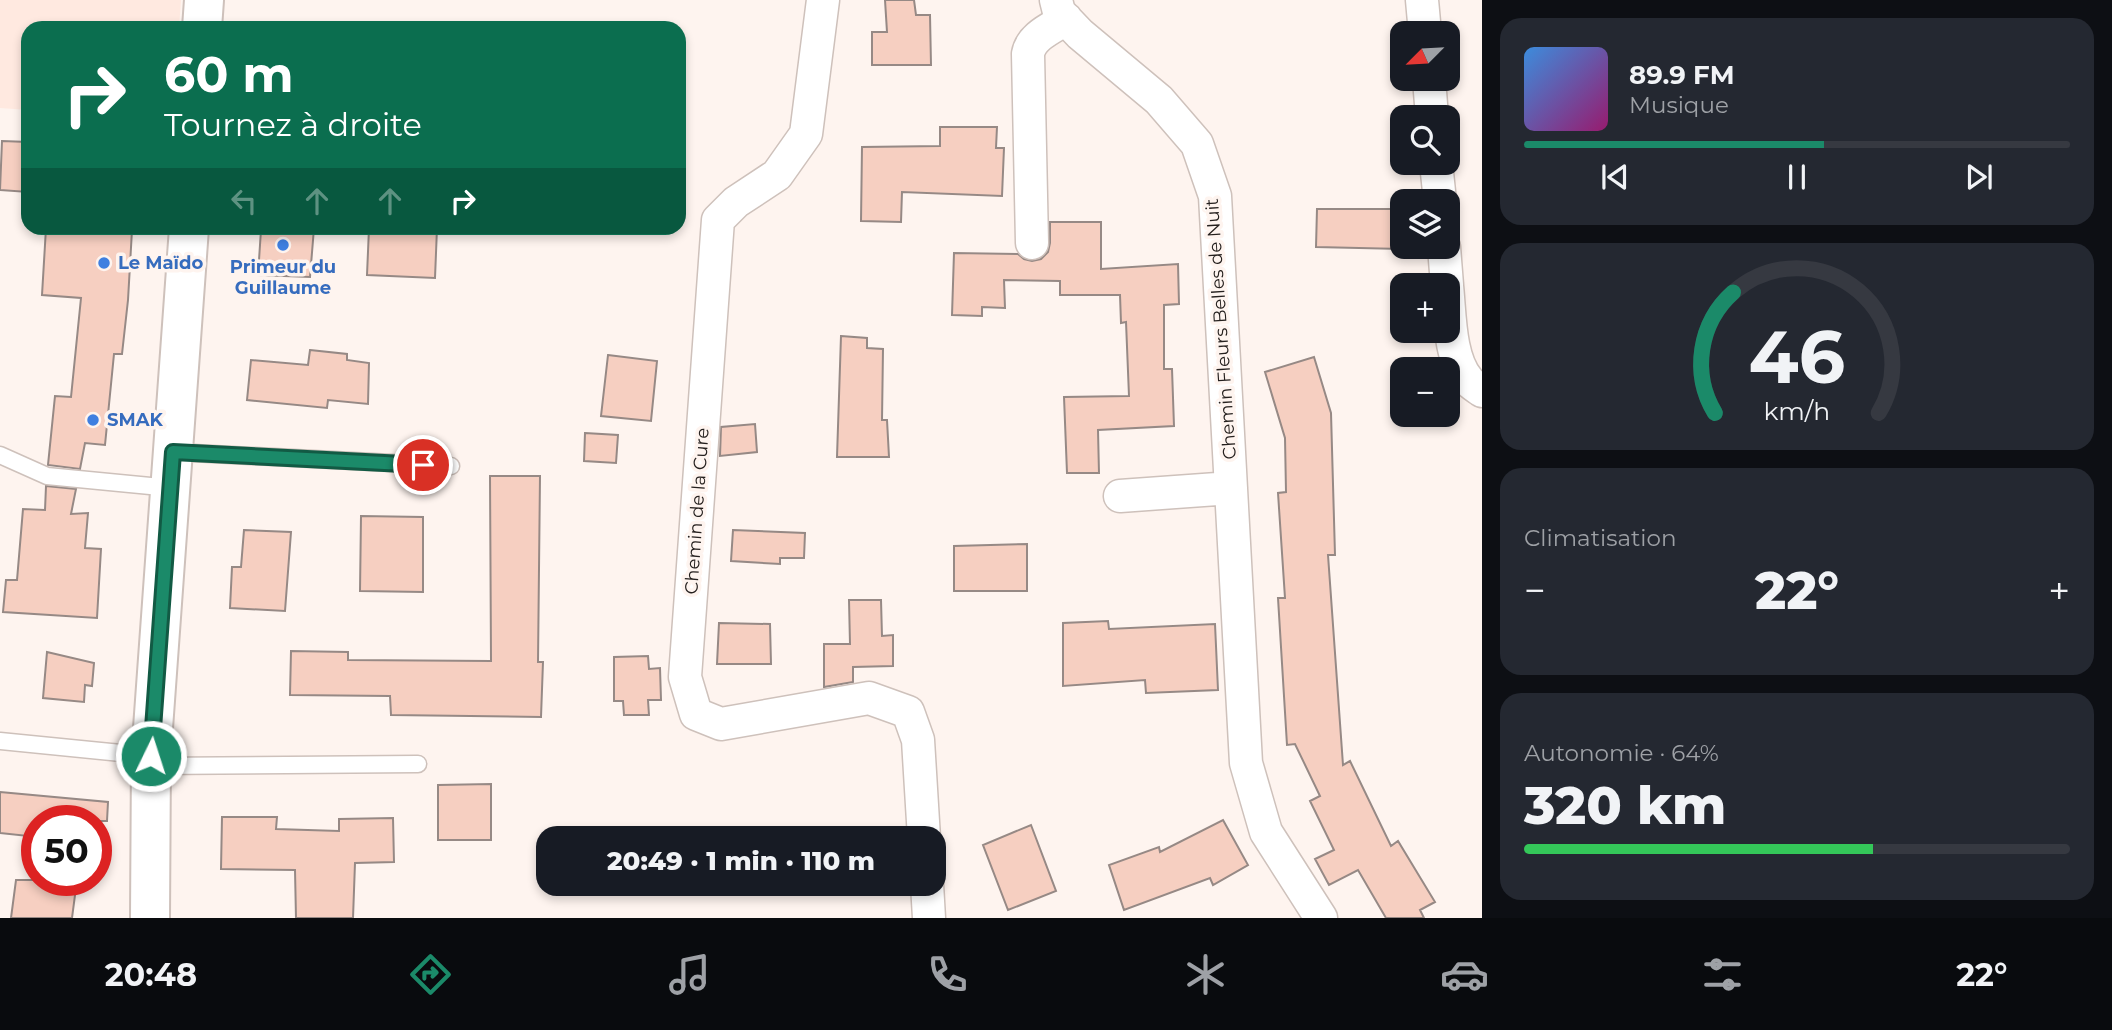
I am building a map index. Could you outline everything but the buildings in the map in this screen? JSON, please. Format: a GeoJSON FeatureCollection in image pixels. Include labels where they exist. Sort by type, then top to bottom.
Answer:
{"type":"FeatureCollection","features":[{"type":"Feature","properties":{"kind":"main road"},"geometry":{"type":"LineString","coordinates":[[202,21],[204,0]]}},
{"type":"Feature","properties":{"kind":"main road"},"geometry":{"type":"LineString","coordinates":[[150,918],[151,761],[189,235]]}},
{"type":"Feature","properties":{"kind":"street","name":"Chemin de la Cure"},"geometry":{"type":"LineString","coordinates":[[822,0],[806,134],[777,175],[736,202],[718,220],[685,677],[696,714],[721,724],[869,698],[908,712],[918,740],[923,826]]}},
{"type":"Feature","properties":{"kind":"street"},"geometry":{"type":"LineString","coordinates":[[1422,0],[1424,21]]}},
{"type":"Feature","properties":{"kind":"street","name":"Chemin Fleurs Belles de Nuit"},"geometry":{"type":"LineString","coordinates":[[1032,243],[1028,54],[1030,45],[1061,10],[1080,34],[1159,100],[1197,144],[1215,196],[1246,763],[1266,832],[1321,918]]}},
{"type":"Feature","properties":{"kind":"street"},"geometry":{"type":"LineString","coordinates":[[1453,343],[1468,381],[1482,391]]}},
{"type":"Feature","properties":{"kind":"street"},"geometry":{"type":"LineString","coordinates":[[1120,496],[1231,488]]}},
{"type":"Feature","properties":{"kind":"street"},"geometry":{"type":"LineString","coordinates":[[928,896],[929,918]]}},
{"type":"Feature","properties":{"kind":"lane"},"geometry":{"type":"LineString","coordinates":[[0,455],[47,477],[172,470],[451,466]]}},
{"type":"Feature","properties":{"kind":"lane"},"geometry":{"type":"LineString","coordinates":[[0,741],[151,761],[418,764]]}},
{"type":"Feature","properties":{"kind":"shaded area"},"geometry":{"type":"Polygon","coordinates":[[[0,0],[181,0],[180,21],[21,21],[21,110],[0,108],[0,0]]]}},
{"type":"Feature","properties":{"kind":"place","name":"Primeur du Guillaume"},"geometry":{"type":"Point","coordinates":[283,245]}},
{"type":"Feature","properties":{"kind":"place","name":"Le Maïdo"},"geometry":{"type":"Point","coordinates":[104,263]}},
{"type":"Feature","properties":{"kind":"place","name":"SMAK"},"geometry":{"type":"Point","coordinates":[93,420]}},
{"type":"Feature","properties":{"kind":"route"},"geometry":{"type":"LineString","coordinates":[[151,756],[173,452],[423,465]]}}]}
